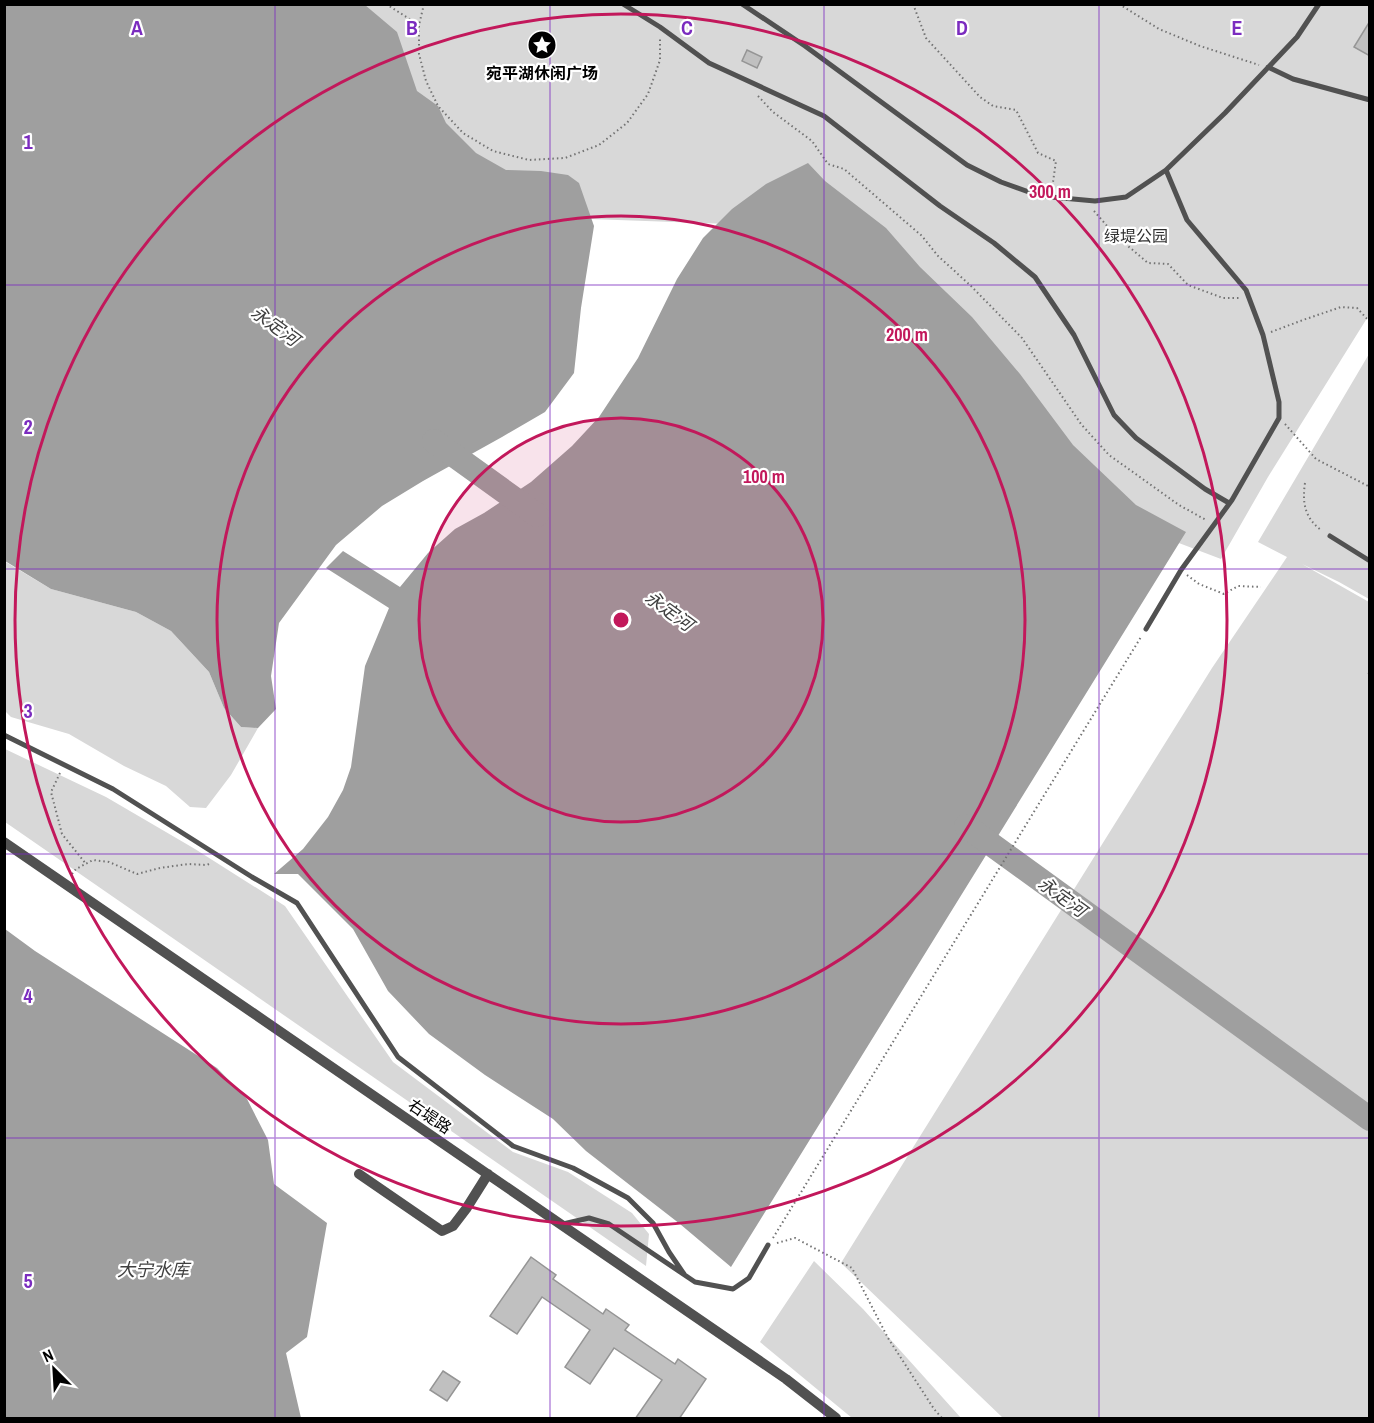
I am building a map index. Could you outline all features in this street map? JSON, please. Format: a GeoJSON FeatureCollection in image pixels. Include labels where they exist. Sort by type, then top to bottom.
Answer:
{"type":"FeatureCollection","features":[{"type":"Feature","properties":{"kind":"street","name":"右堤路"},"geometry":{"type":"LineString","coordinates":[[4,842],[786,1379],[836,1419]]}},
{"type":"Feature","properties":{"kind":"street"},"geometry":{"type":"LineString","coordinates":[[359,1174],[442,1231],[453,1226],[488,1174]]}},
{"type":"Feature","properties":{"kind":"lane"},"geometry":{"type":"LineString","coordinates":[[623,4],[660,27],[709,63],[824,116],[940,206],[994,243],[1035,277],[1074,335],[1114,415],[1136,438],[1205,489],[1229,503]]}},
{"type":"Feature","properties":{"kind":"lane"},"geometry":{"type":"LineString","coordinates":[[742,4],[805,46],[967,165],[1001,182],[1040,196],[1095,201],[1126,197],[1166,170],[1225,113],[1299,35],[1319,4]]}},
{"type":"Feature","properties":{"kind":"lane"},"geometry":{"type":"LineString","coordinates":[[1268,67],[1293,79],[1370,99]]}},
{"type":"Feature","properties":{"kind":"lane"},"geometry":{"type":"LineString","coordinates":[[1146,629],[1181,570],[1229,503],[1279,418],[1279,402],[1263,335],[1246,290],[1187,220],[1166,170]]}},
{"type":"Feature","properties":{"kind":"lane"},"geometry":{"type":"LineString","coordinates":[[1330,536],[1370,561]]}},
{"type":"Feature","properties":{"kind":"lane"},"geometry":{"type":"LineString","coordinates":[[4,735],[113,789],[297,903],[398,1057],[513,1146],[573,1168],[628,1198],[653,1222],[678,1269]]}},
{"type":"Feature","properties":{"kind":"lane"},"geometry":{"type":"LineString","coordinates":[[561,1225],[589,1218],[609,1224],[695,1282],[733,1289],[749,1278],[768,1245]]}},
{"type":"Feature","properties":{"kind":"path"},"geometry":{"type":"LineString","coordinates":[[386,4],[419,25]]}},
{"type":"Feature","properties":{"kind":"path"},"geometry":{"type":"LineString","coordinates":[[424,4],[419,25],[419,54],[426,81],[438,106],[463,133],[473,139],[494,151],[529,160],[565,158],[599,145],[627,123],[648,94],[660,60],[660,27]]}},
{"type":"Feature","properties":{"kind":"path"},"geometry":{"type":"LineString","coordinates":[[913,4],[926,38],[980,97],[993,106],[1016,110],[1038,153],[1056,161],[1054,187],[1049,196]]}},
{"type":"Feature","properties":{"kind":"path"},"geometry":{"type":"LineString","coordinates":[[1119,4],[1159,29],[1200,46],[1268,67]]}},
{"type":"Feature","properties":{"kind":"path"},"geometry":{"type":"LineString","coordinates":[[753,83],[759,98],[773,112],[812,141],[828,164],[844,169],[922,236],[938,256],[1022,338],[1081,424],[1109,455],[1179,505],[1214,524]]}},
{"type":"Feature","properties":{"kind":"path"},"geometry":{"type":"LineString","coordinates":[[1085,200],[1115,235],[1148,263],[1168,264],[1188,285],[1223,298],[1249,298]]}},
{"type":"Feature","properties":{"kind":"path"},"geometry":{"type":"LineString","coordinates":[[1263,335],[1341,308],[1357,308],[1370,322]]}},
{"type":"Feature","properties":{"kind":"path"},"geometry":{"type":"LineString","coordinates":[[1279,418],[1316,459],[1370,487]]}},
{"type":"Feature","properties":{"kind":"path"},"geometry":{"type":"LineString","coordinates":[[1305,483],[1303,496],[1311,523],[1330,536]]}},
{"type":"Feature","properties":{"kind":"path"},"geometry":{"type":"LineString","coordinates":[[1181,570],[1200,584],[1224,594],[1238,586],[1261,587]]}},
{"type":"Feature","properties":{"kind":"path"},"geometry":{"type":"LineString","coordinates":[[768,1245],[1146,629]]}},
{"type":"Feature","properties":{"kind":"path"},"geometry":{"type":"LineString","coordinates":[[64,765],[51,792],[62,834],[86,864]]}},
{"type":"Feature","properties":{"kind":"path"},"geometry":{"type":"LineString","coordinates":[[64,884],[76,869],[93,860],[109,862],[137,874],[188,864],[207,865],[221,857]]}},
{"type":"Feature","properties":{"kind":"path"},"geometry":{"type":"LineString","coordinates":[[768,1245],[795,1238],[852,1268],[888,1338],[942,1419]]}},
{"type":"Feature","properties":{"kind":"green space","name":"绿堤公园"},"geometry":{"type":"Polygon","coordinates":[[[288,5],[1369,5],[1369,315],[1268,477],[1221,559],[1055,496],[817,227],[562,218],[380,102],[288,5]]]}},
{"type":"Feature","properties":{"kind":"green space"},"geometry":{"type":"Polygon","coordinates":[[[1369,354],[1369,599],[1302,564],[1369,602],[1369,1418],[1003,1418],[841,1263],[1212,668],[1287,557],[1258,542],[1369,354]]]}},
{"type":"Feature","properties":{"kind":"green space"},"geometry":{"type":"Polygon","coordinates":[[[4,561],[51,589],[136,612],[171,631],[209,672],[224,708],[241,727],[258,728],[231,775],[206,808],[190,807],[166,786],[124,766],[69,734],[11,717],[5,711],[4,561]]]}},
{"type":"Feature","properties":{"kind":"green space"},"geometry":{"type":"Polygon","coordinates":[[[5,749],[106,797],[195,849],[285,906],[393,1062],[513,1152],[568,1172],[632,1213],[649,1234],[646,1266],[5,822],[5,749]]]}},
{"type":"Feature","properties":{"kind":"green space"},"geometry":{"type":"Polygon","coordinates":[[[814,1261],[863,1309],[961,1418],[852,1418],[760,1342],[814,1261]]]}},
{"type":"Feature","properties":{"kind":"water"},"geometry":{"type":"Polygon","coordinates":[[[5,4],[365,5],[397,32],[417,91],[438,106],[446,123],[476,153],[506,170],[541,171],[568,175],[579,183],[594,226],[581,308],[574,373],[545,412],[382,506],[336,545],[279,623],[271,676],[276,709],[258,728],[241,727],[224,708],[209,672],[171,631],[136,612],[51,589],[5,561],[5,4]]]}},
{"type":"Feature","properties":{"kind":"water"},"geometry":{"type":"Polygon","coordinates":[[[808,163],[825,181],[886,228],[920,267],[972,317],[1020,374],[1073,445],[1136,505],[1186,532],[731,1267],[586,1151],[553,1119],[485,1075],[429,1034],[388,991],[353,929],[298,874],[274,874],[303,849],[328,817],[343,790],[351,767],[365,666],[389,608],[326,568],[343,551],[400,587],[428,553],[455,529],[531,482],[572,446],[599,417],[638,358],[677,279],[703,238],[732,209],[766,184],[808,163]]]}},
{"type":"Feature","properties":{"kind":"water","name":"大宁水库"},"geometry":{"type":"Polygon","coordinates":[[[5,929],[35,951],[217,1068],[247,1099],[268,1140],[274,1184],[327,1223],[307,1337],[286,1353],[301,1418],[5,1418],[5,929]]]}},
{"type":"Feature","properties":{"kind":"building"},"geometry":{"type":"Polygon","coordinates":[[[1370,21],[1370,56],[1354,47],[1370,21]]]}},
{"type":"Feature","properties":{"kind":"building"},"geometry":{"type":"Polygon","coordinates":[[[747,50],[762,57],[757,68],[742,61],[747,50]]]}},
{"type":"Feature","properties":{"kind":"building"},"geometry":{"type":"Polygon","coordinates":[[[531,1257],[556,1275],[553,1279],[603,1314],[606,1309],[629,1325],[625,1330],[675,1364],[678,1359],[706,1379],[679,1419],[635,1419],[662,1380],[614,1348],[590,1384],[565,1367],[590,1330],[542,1297],[517,1334],[490,1316],[531,1257]]]}},
{"type":"Feature","properties":{"kind":"building"},"geometry":{"type":"Polygon","coordinates":[[[443,1371],[460,1382],[447,1401],[430,1390],[443,1371]]]}},
{"type":"Feature","properties":{"kind":"waterway","name":"永定河"},"geometry":{"type":"LineString","coordinates":[[434,441],[537,515]]}},
{"type":"Feature","properties":{"kind":"waterway","name":"永定河"},"geometry":{"type":"LineString","coordinates":[[966,826],[1370,1119]]}},
{"type":"Feature","properties":{"kind":"place","name":"宛平湖休闲广场"},"geometry":{"type":"Point","coordinates":[542,45]}}]}
